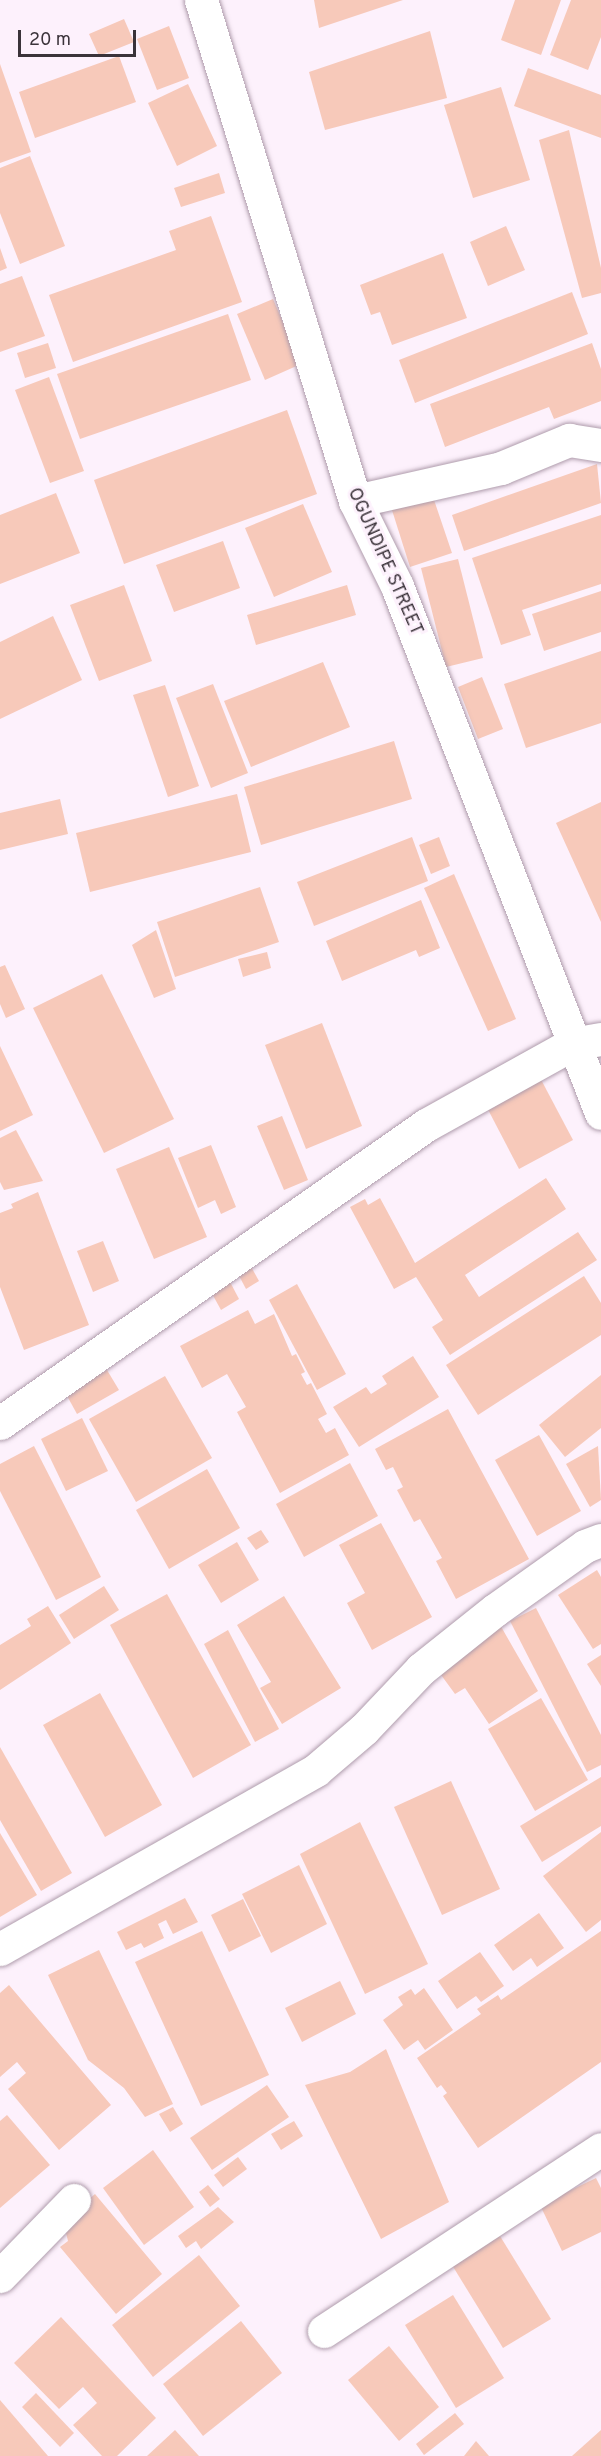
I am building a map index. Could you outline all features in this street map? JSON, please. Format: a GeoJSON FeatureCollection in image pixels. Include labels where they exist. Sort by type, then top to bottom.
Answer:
{"type":"FeatureCollection","features":[{"type":"Feature","properties":{"kind":"street","name":"OGUNDIPE STREET"},"geometry":{"type":"LineString","coordinates":[[201,0],[355,501],[397,586],[587,1041],[601,1113]]}},
{"type":"Feature","properties":{"kind":"street"},"geometry":{"type":"LineString","coordinates":[[355,501],[501,468],[569,440],[601,445]]}},
{"type":"Feature","properties":{"kind":"street"},"geometry":{"type":"LineString","coordinates":[[0,1423],[426,1125],[587,1041]]}},
{"type":"Feature","properties":{"kind":"street"},"geometry":{"type":"LineString","coordinates":[[0,1949],[316,1770],[364,1729],[421,1669],[495,1610],[585,1546],[601,1540]]}},
{"type":"Feature","properties":{"kind":"street"},"geometry":{"type":"LineString","coordinates":[[324,2331],[601,2149]]}},
{"type":"Feature","properties":{"kind":"street"},"geometry":{"type":"LineString","coordinates":[[0,2276],[74,2200]]}},
{"type":"Feature","properties":{"kind":"building"},"geometry":{"type":"Polygon","coordinates":[[[314,0],[403,0],[319,28],[314,0]]]}},
{"type":"Feature","properties":{"kind":"building"},"geometry":{"type":"Polygon","coordinates":[[[515,0],[561,0],[541,55],[501,40],[515,0]]]}},
{"type":"Feature","properties":{"kind":"building"},"geometry":{"type":"Polygon","coordinates":[[[571,0],[601,0],[601,37],[588,70],[550,55],[571,0]]]}},
{"type":"Feature","properties":{"kind":"building"},"geometry":{"type":"Polygon","coordinates":[[[124,19],[134,42],[99,56],[89,34],[124,19]]]}},
{"type":"Feature","properties":{"kind":"building"},"geometry":{"type":"Polygon","coordinates":[[[169,26],[189,78],[157,90],[137,39],[169,26]]]}},
{"type":"Feature","properties":{"kind":"building"},"geometry":{"type":"Polygon","coordinates":[[[430,31],[447,98],[325,130],[309,72],[430,31]]]}},
{"type":"Feature","properties":{"kind":"building"},"geometry":{"type":"Polygon","coordinates":[[[119,56],[136,102],[35,138],[19,92],[119,56]]]}},
{"type":"Feature","properties":{"kind":"building"},"geometry":{"type":"Polygon","coordinates":[[[0,64],[31,152],[0,163],[0,64]]]}},
{"type":"Feature","properties":{"kind":"building"},"geometry":{"type":"Polygon","coordinates":[[[528,68],[601,95],[601,138],[514,106],[528,68]]]}},
{"type":"Feature","properties":{"kind":"building"},"geometry":{"type":"Polygon","coordinates":[[[188,84],[217,146],[177,166],[148,103],[188,84]]]}},
{"type":"Feature","properties":{"kind":"building"},"geometry":{"type":"Polygon","coordinates":[[[501,87],[530,180],[473,198],[444,105],[501,87]]]}},
{"type":"Feature","properties":{"kind":"building"},"geometry":{"type":"Polygon","coordinates":[[[569,130],[601,268],[601,293],[582,298],[539,140],[569,130]]]}},
{"type":"Feature","properties":{"kind":"building"},"geometry":{"type":"Polygon","coordinates":[[[30,156],[65,246],[20,264],[0,213],[0,168],[30,156]]]}},
{"type":"Feature","properties":{"kind":"building"},"geometry":{"type":"Polygon","coordinates":[[[219,173],[225,193],[181,207],[174,188],[219,173]]]}},
{"type":"Feature","properties":{"kind":"building"},"geometry":{"type":"Polygon","coordinates":[[[211,216],[242,302],[73,362],[49,295],[176,250],[169,231],[211,216]]]}},
{"type":"Feature","properties":{"kind":"building"},"geometry":{"type":"Polygon","coordinates":[[[506,226],[525,270],[488,286],[470,242],[506,226]]]}},
{"type":"Feature","properties":{"kind":"building"},"geometry":{"type":"Polygon","coordinates":[[[0,248],[7,268],[0,271],[0,248]]]}},
{"type":"Feature","properties":{"kind":"building"},"geometry":{"type":"Polygon","coordinates":[[[443,253],[467,318],[392,345],[380,312],[371,315],[360,285],[443,253]]]}},
{"type":"Feature","properties":{"kind":"building"},"geometry":{"type":"Polygon","coordinates":[[[22,276],[45,336],[0,352],[0,284],[22,276]]]}},
{"type":"Feature","properties":{"kind":"building"},"geometry":{"type":"Polygon","coordinates":[[[572,292],[588,334],[415,403],[399,360],[572,292]]]}},
{"type":"Feature","properties":{"kind":"building"},"geometry":{"type":"Polygon","coordinates":[[[273,299],[301,364],[265,380],[237,314],[273,299]]]}},
{"type":"Feature","properties":{"kind":"building"},"geometry":{"type":"Polygon","coordinates":[[[228,314],[251,380],[80,439],[57,374],[228,314]]]}},
{"type":"Feature","properties":{"kind":"building"},"geometry":{"type":"Polygon","coordinates":[[[48,343],[56,368],[25,378],[17,353],[48,343]]]}},
{"type":"Feature","properties":{"kind":"building"},"geometry":{"type":"Polygon","coordinates":[[[592,343],[601,369],[601,401],[554,419],[549,407],[445,447],[430,404],[592,343]]]}},
{"type":"Feature","properties":{"kind":"building"},"geometry":{"type":"Polygon","coordinates":[[[49,377],[84,471],[50,483],[15,390],[49,377]]]}},
{"type":"Feature","properties":{"kind":"building"},"geometry":{"type":"Polygon","coordinates":[[[287,410],[317,494],[124,564],[94,480],[287,410]]]}},
{"type":"Feature","properties":{"kind":"building"},"geometry":{"type":"Polygon","coordinates":[[[597,464],[601,503],[464,551],[452,515],[597,464]]]}},
{"type":"Feature","properties":{"kind":"building"},"geometry":{"type":"Polygon","coordinates":[[[56,493],[80,553],[0,584],[0,515],[56,493]]]}},
{"type":"Feature","properties":{"kind":"building"},"geometry":{"type":"Polygon","coordinates":[[[432,494],[452,553],[410,567],[391,507],[432,494]]]}},
{"type":"Feature","properties":{"kind":"building"},"geometry":{"type":"Polygon","coordinates":[[[303,504],[332,572],[274,597],[245,528],[303,504]]]}},
{"type":"Feature","properties":{"kind":"building"},"geometry":{"type":"Polygon","coordinates":[[[601,515],[601,584],[522,610],[531,635],[501,645],[472,558],[601,515]]]}},
{"type":"Feature","properties":{"kind":"building"},"geometry":{"type":"Polygon","coordinates":[[[223,541],[240,588],[174,612],[156,565],[223,541]]]}},
{"type":"Feature","properties":{"kind":"building"},"geometry":{"type":"Polygon","coordinates":[[[458,559],[483,658],[446,667],[421,568],[458,559]]]}},
{"type":"Feature","properties":{"kind":"building"},"geometry":{"type":"Polygon","coordinates":[[[124,585],[152,661],[99,681],[70,605],[124,585]]]}},
{"type":"Feature","properties":{"kind":"building"},"geometry":{"type":"Polygon","coordinates":[[[347,585],[356,615],[256,645],[247,615],[347,585]]]}},
{"type":"Feature","properties":{"kind":"building"},"geometry":{"type":"Polygon","coordinates":[[[601,591],[601,632],[544,651],[532,614],[601,591]]]}},
{"type":"Feature","properties":{"kind":"building"},"geometry":{"type":"Polygon","coordinates":[[[53,616],[82,680],[0,719],[0,642],[53,616]]]}},
{"type":"Feature","properties":{"kind":"building"},"geometry":{"type":"Polygon","coordinates":[[[601,651],[601,723],[526,748],[504,684],[601,651]]]}},
{"type":"Feature","properties":{"kind":"building"},"geometry":{"type":"Polygon","coordinates":[[[323,662],[350,727],[251,767],[224,701],[323,662]]]}},
{"type":"Feature","properties":{"kind":"building"},"geometry":{"type":"Polygon","coordinates":[[[482,677],[503,729],[478,739],[458,687],[482,677]]]}},
{"type":"Feature","properties":{"kind":"building"},"geometry":{"type":"Polygon","coordinates":[[[213,684],[248,773],[211,788],[176,698],[213,684]]]}},
{"type":"Feature","properties":{"kind":"building"},"geometry":{"type":"Polygon","coordinates":[[[165,685],[199,786],[168,797],[133,695],[165,685]]]}},
{"type":"Feature","properties":{"kind":"building"},"geometry":{"type":"Polygon","coordinates":[[[394,741],[412,799],[261,845],[244,787],[394,741]]]}},
{"type":"Feature","properties":{"kind":"building"},"geometry":{"type":"Polygon","coordinates":[[[237,794],[251,852],[90,892],[76,833],[237,794]]]}},
{"type":"Feature","properties":{"kind":"building"},"geometry":{"type":"Polygon","coordinates":[[[60,799],[68,834],[0,850],[0,813],[60,799]]]}},
{"type":"Feature","properties":{"kind":"building"},"geometry":{"type":"Polygon","coordinates":[[[601,802],[601,922],[556,823],[601,802]]]}},
{"type":"Feature","properties":{"kind":"building"},"geometry":{"type":"Polygon","coordinates":[[[412,837],[428,881],[314,926],[297,882],[412,837]]]}},
{"type":"Feature","properties":{"kind":"building"},"geometry":{"type":"Polygon","coordinates":[[[439,837],[450,866],[431,874],[419,845],[439,837]]]}},
{"type":"Feature","properties":{"kind":"building"},"geometry":{"type":"Polygon","coordinates":[[[454,874],[516,1019],[488,1031],[424,888],[454,874]]]}},
{"type":"Feature","properties":{"kind":"building"},"geometry":{"type":"Polygon","coordinates":[[[260,887],[279,942],[175,977],[157,922],[260,887]]]}},
{"type":"Feature","properties":{"kind":"building"},"geometry":{"type":"Polygon","coordinates":[[[421,900],[440,948],[419,957],[416,950],[342,981],[326,941],[421,900]]]}},
{"type":"Feature","properties":{"kind":"building"},"geometry":{"type":"Polygon","coordinates":[[[156,930],[176,989],[154,998],[132,945],[156,930]]]}},
{"type":"Feature","properties":{"kind":"building"},"geometry":{"type":"Polygon","coordinates":[[[267,952],[271,968],[243,977],[238,959],[267,952]]]}},
{"type":"Feature","properties":{"kind":"building"},"geometry":{"type":"Polygon","coordinates":[[[5,965],[25,1009],[6,1018],[0,1004],[0,967],[5,965]]]}},
{"type":"Feature","properties":{"kind":"building"},"geometry":{"type":"Polygon","coordinates":[[[102,974],[174,1119],[104,1153],[33,1008],[102,974]]]}},
{"type":"Feature","properties":{"kind":"building"},"geometry":{"type":"Polygon","coordinates":[[[322,1023],[362,1126],[306,1149],[265,1045],[322,1023]]]}},
{"type":"Feature","properties":{"kind":"building"},"geometry":{"type":"Polygon","coordinates":[[[0,1046],[33,1115],[0,1131],[0,1046]]]}},
{"type":"Feature","properties":{"kind":"building"},"geometry":{"type":"Polygon","coordinates":[[[537,1072],[573,1140],[519,1169],[483,1100],[537,1072]]]}},
{"type":"Feature","properties":{"kind":"building"},"geometry":{"type":"Polygon","coordinates":[[[282,1116],[308,1180],[284,1190],[257,1126],[282,1116]]]}},
{"type":"Feature","properties":{"kind":"building"},"geometry":{"type":"Polygon","coordinates":[[[16,1130],[43,1181],[4,1190],[0,1182],[0,1138],[16,1130]]]}},
{"type":"Feature","properties":{"kind":"building"},"geometry":{"type":"Polygon","coordinates":[[[211,1145],[236,1207],[221,1214],[215,1200],[198,1208],[178,1158],[211,1145]]]}},
{"type":"Feature","properties":{"kind":"building"},"geometry":{"type":"Polygon","coordinates":[[[169,1147],[207,1237],[154,1259],[116,1169],[169,1147]]]}},
{"type":"Feature","properties":{"kind":"building"},"geometry":{"type":"Polygon","coordinates":[[[546,1178],[566,1209],[465,1275],[479,1297],[578,1232],[597,1260],[450,1355],[432,1327],[443,1320],[416,1277],[394,1289],[350,1207],[365,1199],[368,1205],[380,1198],[415,1263],[546,1178]]]}},
{"type":"Feature","properties":{"kind":"building"},"geometry":{"type":"Polygon","coordinates":[[[38,1192],[89,1325],[24,1350],[0,1287],[0,1213],[13,1208],[11,1204],[38,1192]]]}},
{"type":"Feature","properties":{"kind":"building"},"geometry":{"type":"Polygon","coordinates":[[[103,1241],[119,1281],[93,1292],[77,1251],[103,1241]]]}},
{"type":"Feature","properties":{"kind":"building"},"geometry":{"type":"Polygon","coordinates":[[[249,1263],[259,1281],[246,1289],[236,1270],[249,1263]]]}},
{"type":"Feature","properties":{"kind":"building"},"geometry":{"type":"Polygon","coordinates":[[[584,1276],[601,1303],[601,1335],[478,1415],[446,1365],[584,1276]]]}},
{"type":"Feature","properties":{"kind":"building"},"geometry":{"type":"Polygon","coordinates":[[[229,1280],[239,1299],[221,1310],[210,1290],[229,1280]]]}},
{"type":"Feature","properties":{"kind":"building"},"geometry":{"type":"Polygon","coordinates":[[[297,1284],[346,1374],[317,1390],[269,1300],[297,1284]]]}},
{"type":"Feature","properties":{"kind":"building"},"geometry":{"type":"Polygon","coordinates":[[[248,1310],[255,1324],[274,1314],[292,1356],[296,1354],[305,1372],[301,1374],[307,1385],[311,1383],[327,1414],[318,1419],[326,1433],[335,1428],[349,1455],[280,1493],[237,1412],[246,1407],[227,1374],[202,1388],[180,1346],[248,1310]]]}},
{"type":"Feature","properties":{"kind":"building"},"geometry":{"type":"Polygon","coordinates":[[[413,1356],[439,1397],[359,1447],[333,1407],[366,1387],[371,1394],[387,1384],[382,1376],[413,1356]]]}},
{"type":"Feature","properties":{"kind":"building"},"geometry":{"type":"Polygon","coordinates":[[[107,1370],[119,1390],[77,1414],[66,1394],[107,1370]]]}},
{"type":"Feature","properties":{"kind":"building"},"geometry":{"type":"Polygon","coordinates":[[[601,1375],[601,1428],[565,1457],[539,1425],[601,1375]]]}},
{"type":"Feature","properties":{"kind":"building"},"geometry":{"type":"Polygon","coordinates":[[[165,1376],[212,1458],[136,1502],[89,1419],[165,1376]]]}},
{"type":"Feature","properties":{"kind":"building"},"geometry":{"type":"Polygon","coordinates":[[[448,1409],[529,1559],[456,1599],[436,1561],[442,1558],[420,1519],[414,1522],[397,1490],[403,1487],[393,1467],[386,1470],[375,1449],[448,1409]]]}},
{"type":"Feature","properties":{"kind":"building"},"geometry":{"type":"Polygon","coordinates":[[[82,1418],[108,1471],[66,1491],[41,1439],[82,1418]]]}},
{"type":"Feature","properties":{"kind":"building"},"geometry":{"type":"Polygon","coordinates":[[[539,1435],[581,1511],[537,1536],[495,1460],[539,1435]]]}},
{"type":"Feature","properties":{"kind":"building"},"geometry":{"type":"Polygon","coordinates":[[[34,1446],[101,1577],[56,1600],[0,1491],[0,1464],[34,1446]]]}},
{"type":"Feature","properties":{"kind":"building"},"geometry":{"type":"Polygon","coordinates":[[[598,1446],[601,1500],[590,1507],[566,1464],[598,1446]]]}},
{"type":"Feature","properties":{"kind":"building"},"geometry":{"type":"Polygon","coordinates":[[[350,1463],[378,1516],[304,1557],[276,1504],[350,1463]]]}},
{"type":"Feature","properties":{"kind":"building"},"geometry":{"type":"Polygon","coordinates":[[[207,1469],[240,1528],[169,1569],[136,1510],[207,1469]]]}},
{"type":"Feature","properties":{"kind":"building"},"geometry":{"type":"Polygon","coordinates":[[[381,1523],[432,1617],[372,1650],[347,1603],[365,1593],[339,1545],[381,1523]]]}},
{"type":"Feature","properties":{"kind":"building"},"geometry":{"type":"Polygon","coordinates":[[[261,1530],[269,1542],[256,1550],[247,1538],[261,1530]]]}},
{"type":"Feature","properties":{"kind":"building"},"geometry":{"type":"Polygon","coordinates":[[[237,1542],[259,1580],[221,1603],[198,1565],[237,1542]]]}},
{"type":"Feature","properties":{"kind":"building"},"geometry":{"type":"Polygon","coordinates":[[[597,1570],[601,1577],[601,1644],[593,1649],[558,1595],[597,1570]]]}},
{"type":"Feature","properties":{"kind":"building"},"geometry":{"type":"Polygon","coordinates":[[[104,1586],[119,1610],[74,1639],[59,1615],[104,1586]]]}},
{"type":"Feature","properties":{"kind":"building"},"geometry":{"type":"Polygon","coordinates":[[[167,1594],[251,1745],[193,1778],[110,1625],[167,1594]]]}},
{"type":"Feature","properties":{"kind":"building"},"geometry":{"type":"Polygon","coordinates":[[[284,1596],[341,1688],[282,1724],[260,1688],[271,1682],[237,1625],[284,1596]]]}},
{"type":"Feature","properties":{"kind":"building"},"geometry":{"type":"Polygon","coordinates":[[[48,1606],[71,1643],[0,1690],[0,1645],[31,1626],[27,1619],[48,1606]]]}},
{"type":"Feature","properties":{"kind":"building"},"geometry":{"type":"Polygon","coordinates":[[[536,1608],[601,1735],[601,1765],[587,1772],[510,1621],[536,1608]]]}},
{"type":"Feature","properties":{"kind":"building"},"geometry":{"type":"Polygon","coordinates":[[[499,1623],[538,1691],[489,1724],[465,1688],[455,1694],[436,1668],[499,1623]]]}},
{"type":"Feature","properties":{"kind":"building"},"geometry":{"type":"Polygon","coordinates":[[[228,1630],[279,1729],[255,1742],[204,1644],[228,1630]]]}},
{"type":"Feature","properties":{"kind":"building"},"geometry":{"type":"Polygon","coordinates":[[[601,1655],[601,1686],[587,1664],[601,1655]]]}},
{"type":"Feature","properties":{"kind":"building"},"geometry":{"type":"Polygon","coordinates":[[[100,1693],[162,1805],[105,1837],[43,1725],[100,1693]]]}},
{"type":"Feature","properties":{"kind":"building"},"geometry":{"type":"Polygon","coordinates":[[[541,1698],[588,1780],[535,1811],[488,1729],[541,1698]]]}},
{"type":"Feature","properties":{"kind":"building"},"geometry":{"type":"Polygon","coordinates":[[[0,1747],[72,1873],[41,1891],[0,1820],[0,1747]]]}},
{"type":"Feature","properties":{"kind":"building"},"geometry":{"type":"Polygon","coordinates":[[[601,1777],[601,1826],[542,1862],[520,1826],[601,1777]]]}},
{"type":"Feature","properties":{"kind":"building"},"geometry":{"type":"Polygon","coordinates":[[[451,1781],[500,1889],[442,1915],[394,1807],[451,1781]]]}},
{"type":"Feature","properties":{"kind":"building"},"geometry":{"type":"Polygon","coordinates":[[[360,1822],[428,1964],[365,1994],[300,1854],[360,1822]]]}},
{"type":"Feature","properties":{"kind":"building"},"geometry":{"type":"Polygon","coordinates":[[[601,1832],[601,1920],[586,1932],[543,1876],[601,1832]]]}},
{"type":"Feature","properties":{"kind":"building"},"geometry":{"type":"Polygon","coordinates":[[[0,1833],[37,1895],[0,1917],[0,1833]]]}},
{"type":"Feature","properties":{"kind":"building"},"geometry":{"type":"Polygon","coordinates":[[[299,1865],[327,1924],[271,1953],[242,1894],[299,1865]]]}},
{"type":"Feature","properties":{"kind":"building"},"geometry":{"type":"Polygon","coordinates":[[[185,1898],[198,1922],[173,1934],[166,1920],[158,1924],[164,1938],[144,1948],[141,1943],[126,1950],[117,1932],[185,1898]]]}},
{"type":"Feature","properties":{"kind":"building"},"geometry":{"type":"Polygon","coordinates":[[[243,1899],[261,1936],[229,1952],[211,1915],[243,1899]]]}},
{"type":"Feature","properties":{"kind":"building"},"geometry":{"type":"Polygon","coordinates":[[[539,1913],[564,1948],[537,1967],[531,1958],[513,1971],[494,1945],[539,1913]]]}},
{"type":"Feature","properties":{"kind":"building"},"geometry":{"type":"Polygon","coordinates":[[[202,1931],[269,2075],[201,2106],[135,1962],[202,1931]]]}},
{"type":"Feature","properties":{"kind":"building"},"geometry":{"type":"Polygon","coordinates":[[[601,1931],[601,2062],[478,2148],[443,2096],[447,2093],[441,2085],[437,2088],[417,2058],[481,2014],[477,2009],[498,1995],[501,2000],[601,1931]]]}},
{"type":"Feature","properties":{"kind":"building"},"geometry":{"type":"Polygon","coordinates":[[[99,1950],[173,2104],[145,2117],[124,2088],[88,2060],[48,1975],[99,1950]]]}},
{"type":"Feature","properties":{"kind":"building"},"geometry":{"type":"Polygon","coordinates":[[[480,1952],[504,1986],[481,2002],[476,1996],[457,2009],[438,1981],[480,1952]]]}},
{"type":"Feature","properties":{"kind":"building"},"geometry":{"type":"Polygon","coordinates":[[[340,1981],[356,2014],[302,2042],[285,2008],[340,1981]]]}},
{"type":"Feature","properties":{"kind":"building"},"geometry":{"type":"Polygon","coordinates":[[[9,1985],[111,2105],[59,2150],[8,2089],[26,2073],[17,2062],[0,2077],[0,1993],[9,1985]]]}},
{"type":"Feature","properties":{"kind":"building"},"geometry":{"type":"Polygon","coordinates":[[[424,1988],[453,2030],[425,2050],[418,2040],[404,2050],[383,2020],[403,2005],[398,1997],[411,1989],[415,1995],[424,1988]]]}},
{"type":"Feature","properties":{"kind":"building"},"geometry":{"type":"Polygon","coordinates":[[[386,2049],[449,2202],[381,2239],[305,2085],[350,2072],[386,2049]]]}},
{"type":"Feature","properties":{"kind":"building"},"geometry":{"type":"Polygon","coordinates":[[[267,2085],[289,2117],[212,2170],[190,2138],[267,2085]]]}},
{"type":"Feature","properties":{"kind":"building"},"geometry":{"type":"Polygon","coordinates":[[[173,2107],[183,2124],[170,2132],[159,2114],[173,2107]]]}},
{"type":"Feature","properties":{"kind":"building"},"geometry":{"type":"Polygon","coordinates":[[[7,2115],[50,2165],[0,2208],[0,2121],[7,2115]]]}},
{"type":"Feature","properties":{"kind":"building"},"geometry":{"type":"Polygon","coordinates":[[[294,2121],[303,2136],[281,2150],[271,2134],[294,2121]]]}},
{"type":"Feature","properties":{"kind":"building"},"geometry":{"type":"Polygon","coordinates":[[[153,2150],[194,2207],[144,2245],[103,2188],[153,2150]]]}},
{"type":"Feature","properties":{"kind":"building"},"geometry":{"type":"Polygon","coordinates":[[[238,2157],[247,2169],[223,2187],[214,2175],[238,2157]]]}},
{"type":"Feature","properties":{"kind":"building"},"geometry":{"type":"Polygon","coordinates":[[[596,2178],[601,2188],[601,2232],[562,2251],[540,2205],[596,2178]]]}},
{"type":"Feature","properties":{"kind":"building"},"geometry":{"type":"Polygon","coordinates":[[[208,2185],[220,2199],[210,2207],[199,2192],[208,2185]]]}},
{"type":"Feature","properties":{"kind":"building"},"geometry":{"type":"Polygon","coordinates":[[[95,2194],[162,2274],[116,2314],[60,2247],[68,2241],[65,2229],[75,2211],[95,2194]]]}},
{"type":"Feature","properties":{"kind":"building"},"geometry":{"type":"Polygon","coordinates":[[[218,2207],[234,2222],[201,2249],[196,2241],[186,2248],[178,2236],[218,2207]]]}},
{"type":"Feature","properties":{"kind":"building"},"geometry":{"type":"Polygon","coordinates":[[[500,2236],[551,2319],[503,2348],[452,2265],[500,2236]]]}},
{"type":"Feature","properties":{"kind":"building"},"geometry":{"type":"Polygon","coordinates":[[[199,2255],[240,2306],[153,2377],[112,2325],[199,2255]]]}},
{"type":"Feature","properties":{"kind":"building"},"geometry":{"type":"Polygon","coordinates":[[[453,2295],[504,2378],[456,2408],[405,2325],[453,2295]]]}},
{"type":"Feature","properties":{"kind":"building"},"geometry":{"type":"Polygon","coordinates":[[[61,2317],[156,2418],[117,2456],[102,2456],[73,2425],[97,2403],[83,2387],[59,2409],[14,2363],[61,2317]]]}},
{"type":"Feature","properties":{"kind":"building"},"geometry":{"type":"Polygon","coordinates":[[[241,2321],[282,2373],[203,2436],[163,2384],[241,2321]]]}},
{"type":"Feature","properties":{"kind":"building"},"geometry":{"type":"Polygon","coordinates":[[[389,2346],[439,2407],[399,2441],[348,2380],[389,2346]]]}},
{"type":"Feature","properties":{"kind":"building"},"geometry":{"type":"Polygon","coordinates":[[[36,2393],[74,2433],[60,2447],[22,2407],[36,2393]]]}},
{"type":"Feature","properties":{"kind":"building"},"geometry":{"type":"Polygon","coordinates":[[[0,2400],[48,2456],[0,2456],[0,2400]]]}},
{"type":"Feature","properties":{"kind":"building"},"geometry":{"type":"Polygon","coordinates":[[[455,2413],[464,2424],[424,2455],[416,2444],[455,2413]]]}},
{"type":"Feature","properties":{"kind":"building"},"geometry":{"type":"Polygon","coordinates":[[[175,2430],[199,2456],[147,2456],[175,2430]]]}},
{"type":"Feature","properties":{"kind":"building"},"geometry":{"type":"Polygon","coordinates":[[[601,2430],[601,2456],[572,2456],[601,2430]]]}},
{"type":"Feature","properties":{"kind":"building"},"geometry":{"type":"Polygon","coordinates":[[[476,2441],[489,2456],[464,2456],[476,2441]]]}}]}
